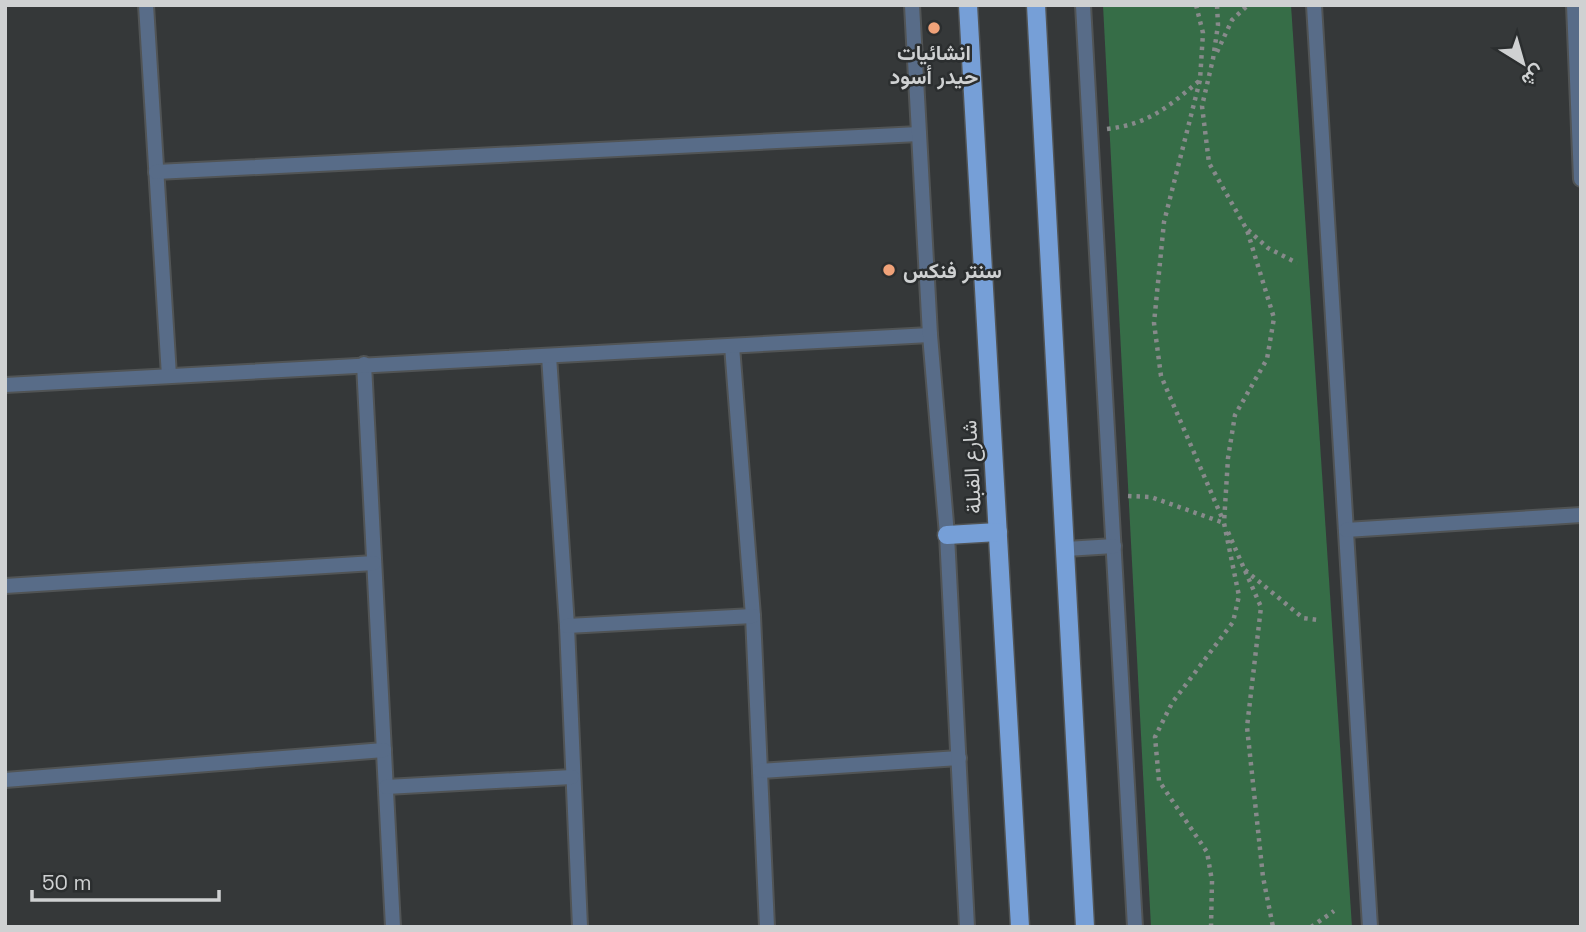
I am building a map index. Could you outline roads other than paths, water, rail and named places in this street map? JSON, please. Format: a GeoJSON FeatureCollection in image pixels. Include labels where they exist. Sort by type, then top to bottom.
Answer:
{"type":"FeatureCollection","features":[{"type":"Feature","properties":{"kind":"main road","name":"شارع القبلة"},"geometry":{"type":"LineString","coordinates":[[968,5],[1020,927]]}},
{"type":"Feature","properties":{"kind":"main road"},"geometry":{"type":"LineString","coordinates":[[1036,5],[1085,927]]}},
{"type":"Feature","properties":{"kind":"main road"},"geometry":{"type":"LineString","coordinates":[[947,535],[998,533]]}},
{"type":"Feature","properties":{"kind":"street"},"geometry":{"type":"LineString","coordinates":[[146,5],[169,376]]}},
{"type":"Feature","properties":{"kind":"street"},"geometry":{"type":"LineString","coordinates":[[912,5],[930,335],[947,535],[967,927]]}},
{"type":"Feature","properties":{"kind":"street"},"geometry":{"type":"LineString","coordinates":[[1083,5],[1135,927]]}},
{"type":"Feature","properties":{"kind":"street"},"geometry":{"type":"LineString","coordinates":[[1314,5],[1370,927]]}},
{"type":"Feature","properties":{"kind":"street"},"geometry":{"type":"LineString","coordinates":[[1574,5],[1581,179]]}},
{"type":"Feature","properties":{"kind":"street"},"geometry":{"type":"LineString","coordinates":[[156,172],[919,134]]}},
{"type":"Feature","properties":{"kind":"street"},"geometry":{"type":"LineString","coordinates":[[5,385],[930,335]]}},
{"type":"Feature","properties":{"kind":"street"},"geometry":{"type":"LineString","coordinates":[[732,346],[753,616],[767,927]]}},
{"type":"Feature","properties":{"kind":"street"},"geometry":{"type":"LineString","coordinates":[[549,356],[567,626],[580,927]]}},
{"type":"Feature","properties":{"kind":"street"},"geometry":{"type":"LineString","coordinates":[[364,364],[393,927]]}},
{"type":"Feature","properties":{"kind":"street"},"geometry":{"type":"LineString","coordinates":[[1346,530],[1581,515]]}},
{"type":"Feature","properties":{"kind":"street"},"geometry":{"type":"LineString","coordinates":[[1066,549],[1114,546]]}},
{"type":"Feature","properties":{"kind":"street"},"geometry":{"type":"LineString","coordinates":[[5,586],[374,563]]}},
{"type":"Feature","properties":{"kind":"street"},"geometry":{"type":"LineString","coordinates":[[567,626],[753,616]]}},
{"type":"Feature","properties":{"kind":"street"},"geometry":{"type":"LineString","coordinates":[[5,779],[384,750]]}},
{"type":"Feature","properties":{"kind":"street"},"geometry":{"type":"LineString","coordinates":[[760,771],[959,758]]}},
{"type":"Feature","properties":{"kind":"street"},"geometry":{"type":"LineString","coordinates":[[386,787],[572,777]]}},
{"type":"Feature","properties":{"kind":"place","name":"انشائيات حيدر أسود"},"geometry":{"type":"Point","coordinates":[934,28]}},
{"type":"Feature","properties":{"kind":"place","name":"سنتر فنكس"},"geometry":{"type":"Point","coordinates":[889,270]}}]}
